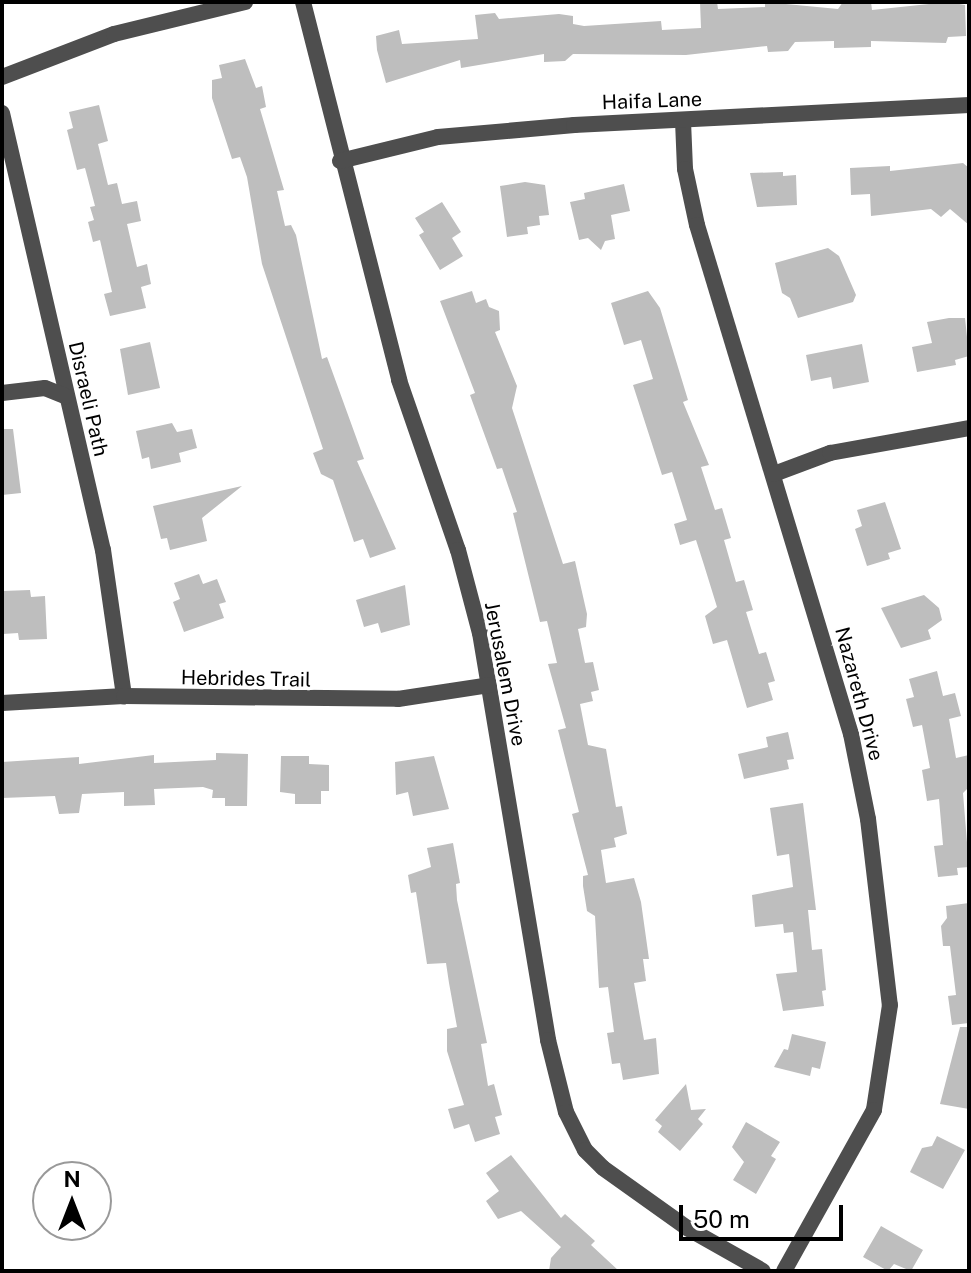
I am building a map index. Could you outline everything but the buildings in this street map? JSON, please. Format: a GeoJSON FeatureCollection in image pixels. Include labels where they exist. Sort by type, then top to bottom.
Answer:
{"type":"FeatureCollection","features":[{"type":"Feature","properties":{"kind":"street"},"geometry":{"type":"LineString","coordinates":[[2,77],[114,34],[245,2]]}},
{"type":"Feature","properties":{"kind":"street","name":"Jerusalem Drive"},"geometry":{"type":"LineString","coordinates":[[303,2],[340,161],[399,380],[458,550],[489,685],[548,1040],[566,1112],[585,1150],[603,1168],[687,1228],[763,1271]]}},
{"type":"Feature","properties":{"kind":"street","name":"Haifa Lane"},"geometry":{"type":"LineString","coordinates":[[340,161],[438,137],[969,105]]}},
{"type":"Feature","properties":{"kind":"street","name":"Disraeli Path"},"geometry":{"type":"LineString","coordinates":[[2,113],[103,550],[124,696]]}},
{"type":"Feature","properties":{"kind":"street","name":"Nazareth Drive"},"geometry":{"type":"LineString","coordinates":[[683,121],[685,169],[697,225],[851,734],[868,819],[890,1005],[874,1110],[784,1271]]}},
{"type":"Feature","properties":{"kind":"street"},"geometry":{"type":"LineString","coordinates":[[2,393],[45,388],[65,396]]}},
{"type":"Feature","properties":{"kind":"street"},"geometry":{"type":"LineString","coordinates":[[774,474],[830,453],[969,428]]}},
{"type":"Feature","properties":{"kind":"street","name":"Hebrides Trail"},"geometry":{"type":"LineString","coordinates":[[2,703],[124,696],[398,699],[489,685]]}}]}
